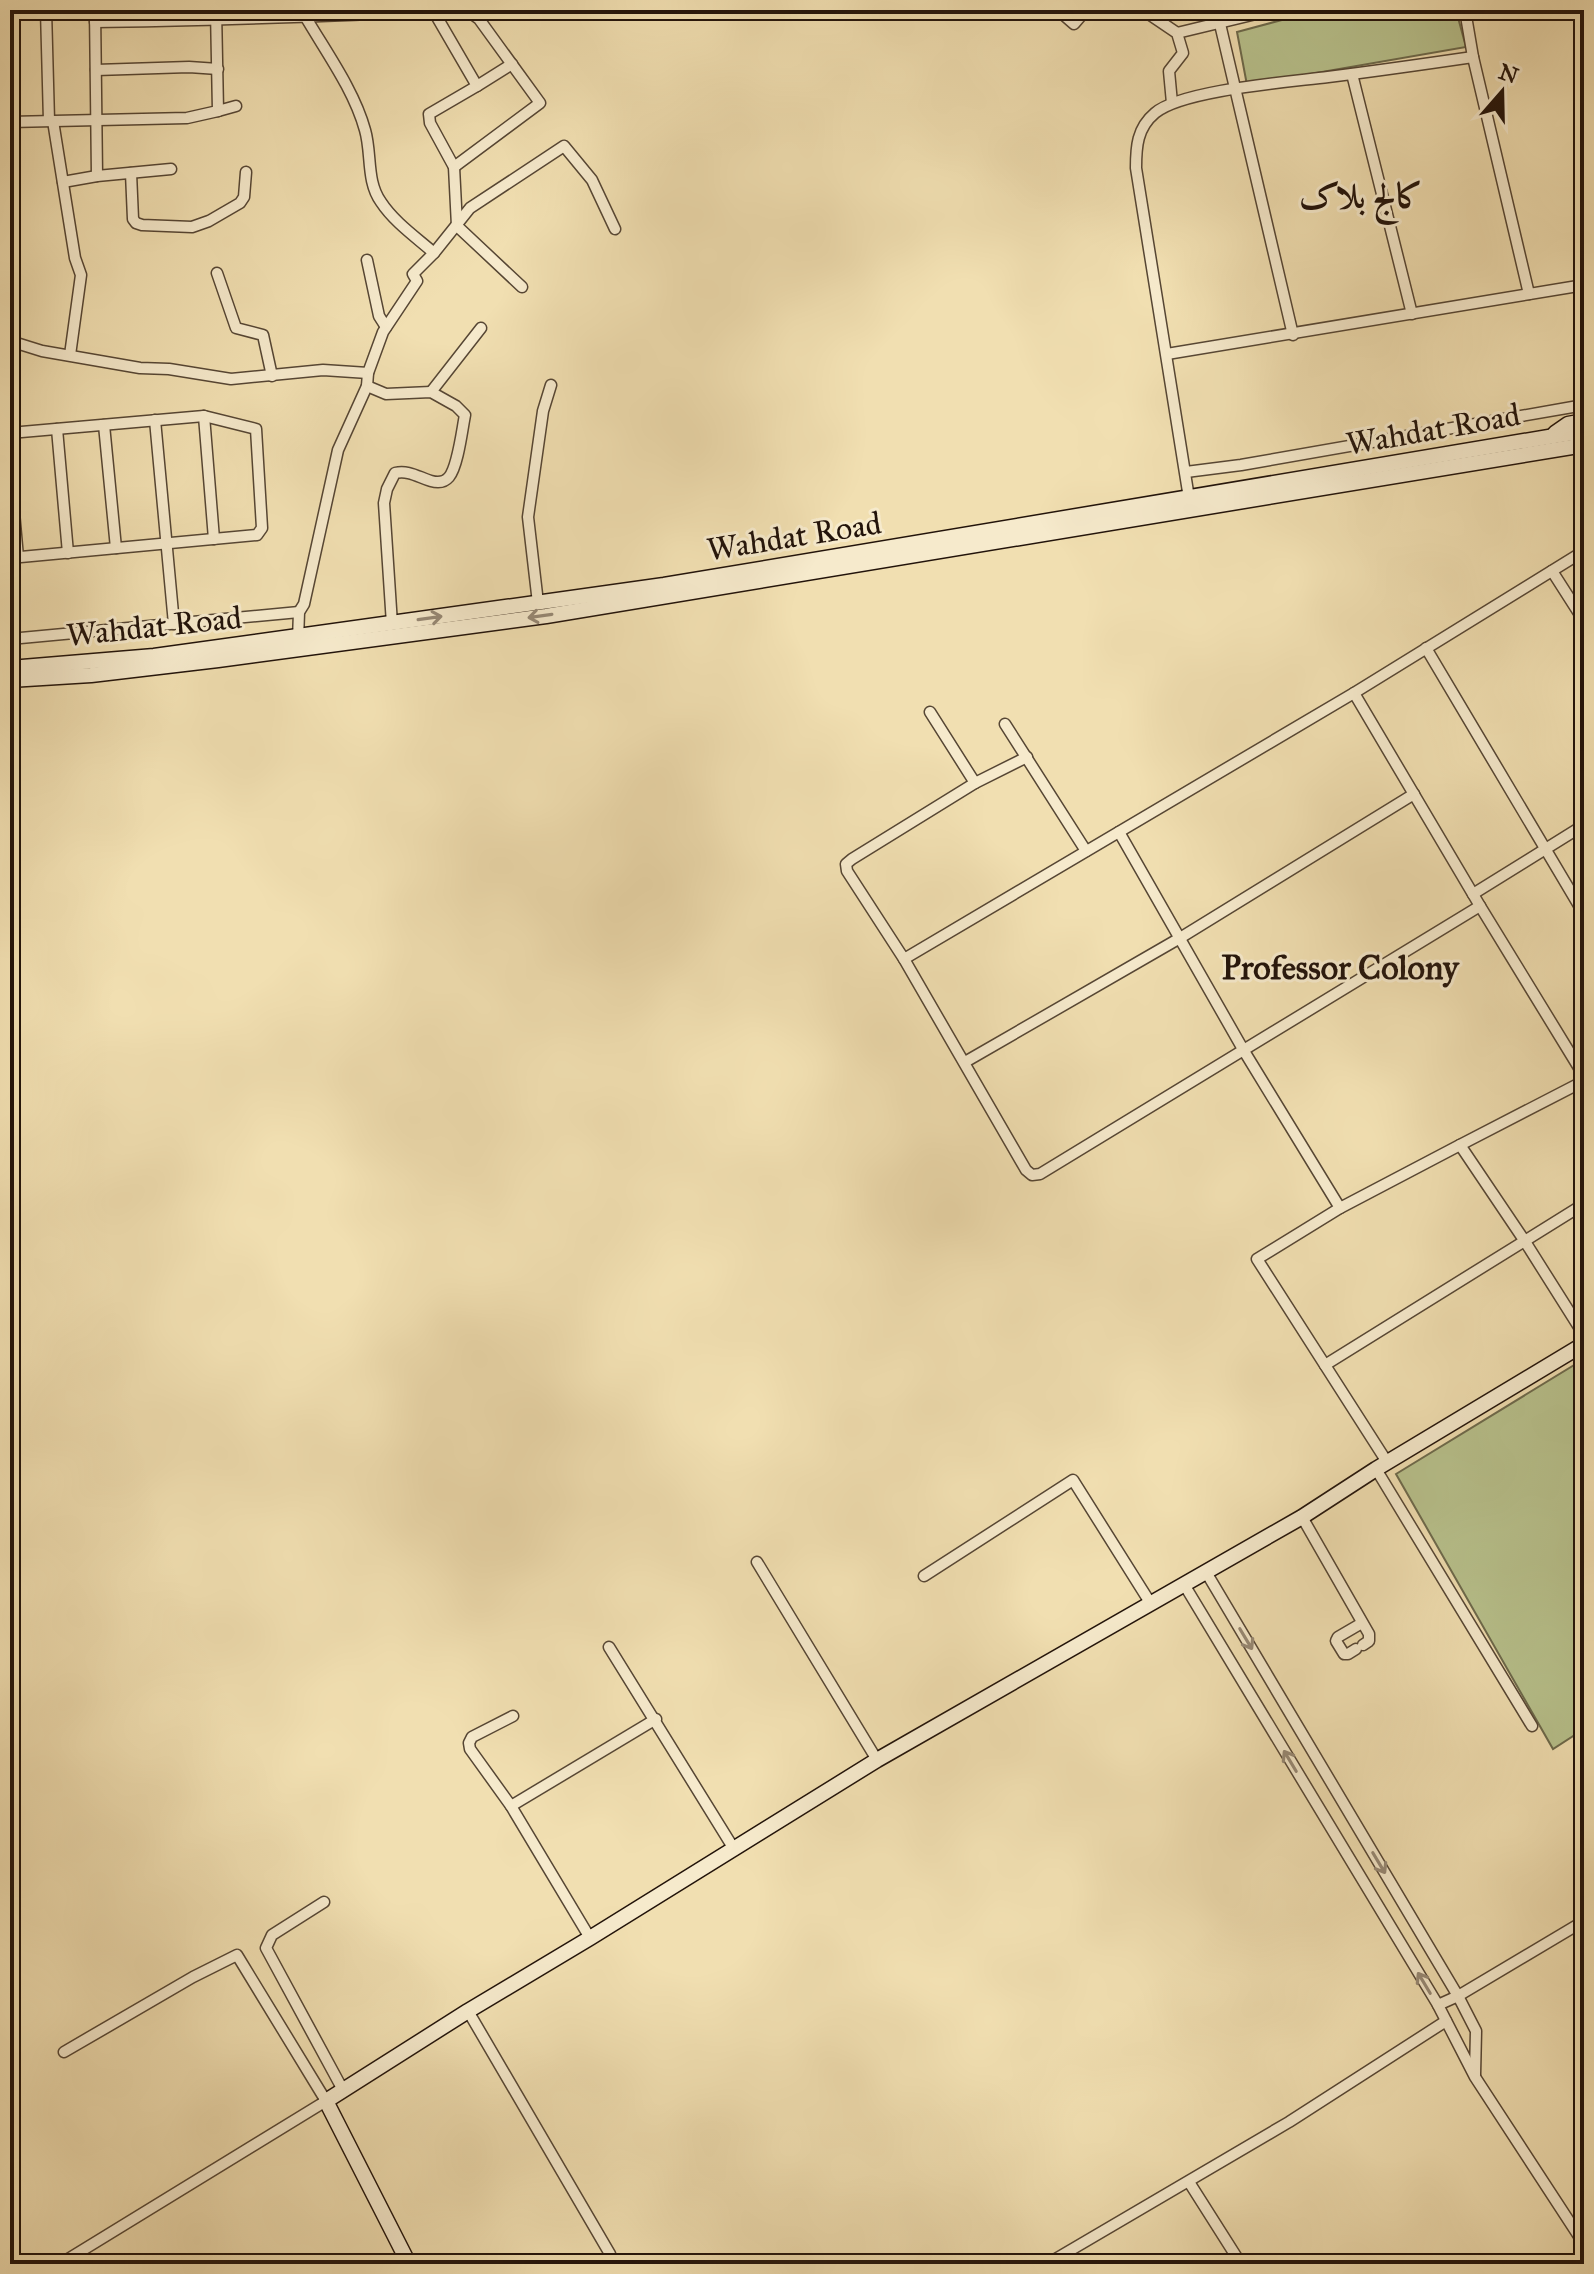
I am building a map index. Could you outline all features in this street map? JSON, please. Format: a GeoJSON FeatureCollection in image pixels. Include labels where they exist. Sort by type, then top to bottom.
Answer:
{"type":"FeatureCollection","features":[{"type":"Feature","properties":{"kind":"main road"},"geometry":{"type":"LineString","coordinates":[[1548,437],[1568,424],[1584,421]]}},
{"type":"Feature","properties":{"kind":"main road","name":"Wahdat Road"},"geometry":{"type":"LineString","coordinates":[[10,668],[298,643],[546,616],[1341,479],[1584,431]]}},
{"type":"Feature","properties":{"kind":"main road","name":"Wahdat Road"},"geometry":{"type":"LineString","coordinates":[[10,680],[91,675],[298,643],[392,624],[823,560],[1189,498],[1584,445]]}},
{"type":"Feature","properties":{"kind":"main road"},"geometry":{"type":"LineString","coordinates":[[409,2264],[326,2101],[877,1760],[1185,1586],[1584,1344]]}},
{"type":"Feature","properties":{"kind":"street"},"geometry":{"type":"LineString","coordinates":[[46,10],[51,121],[75,258],[81,275],[70,355]]}},
{"type":"Feature","properties":{"kind":"street"},"geometry":{"type":"LineString","coordinates":[[1058,10],[1074,24],[1086,10]]}},
{"type":"Feature","properties":{"kind":"street"},"geometry":{"type":"LineString","coordinates":[[1143,10],[1177,33],[1183,53],[1169,71],[1172,103]]}},
{"type":"Feature","properties":{"kind":"street"},"geometry":{"type":"LineString","coordinates":[[1177,33],[1272,10]]}},
{"type":"Feature","properties":{"kind":"street"},"geometry":{"type":"LineString","coordinates":[[1465,10],[1473,57],[1529,294]]}},
{"type":"Feature","properties":{"kind":"street"},"geometry":{"type":"LineString","coordinates":[[97,176],[95,16],[305,16],[463,11],[472,14],[479,19],[540,103],[454,167]]}},
{"type":"Feature","properties":{"kind":"street"},"geometry":{"type":"LineString","coordinates":[[434,12],[477,86]]}},
{"type":"Feature","properties":{"kind":"street"},"geometry":{"type":"LineString","coordinates":[[217,15],[218,111]]}},
{"type":"Feature","properties":{"kind":"street"},"geometry":{"type":"LineString","coordinates":[[305,16],[348,90],[365,129],[374,189],[381,203],[434,253]]}},
{"type":"Feature","properties":{"kind":"street"},"geometry":{"type":"LineString","coordinates":[[1220,24],[1293,335]]}},
{"type":"Feature","properties":{"kind":"street"},"geometry":{"type":"LineString","coordinates":[[1189,498],[1136,168],[1136,148],[1143,126],[1157,111],[1172,103],[1234,89],[1473,57]]}},
{"type":"Feature","properties":{"kind":"street"},"geometry":{"type":"LineString","coordinates":[[512,64],[429,114],[430,123],[454,167],[457,226],[522,287]]}},
{"type":"Feature","properties":{"kind":"street"},"geometry":{"type":"LineString","coordinates":[[96,70],[218,69]]}},
{"type":"Feature","properties":{"kind":"street"},"geometry":{"type":"LineString","coordinates":[[1352,74],[1412,314]]}},
{"type":"Feature","properties":{"kind":"street"},"geometry":{"type":"LineString","coordinates":[[10,122],[187,118],[236,106]]}},
{"type":"Feature","properties":{"kind":"street"},"geometry":{"type":"LineString","coordinates":[[298,643],[299,612],[304,604],[338,450],[367,386],[368,373],[386,327],[417,281],[413,274],[470,208],[564,146],[592,180],[615,229]]}},
{"type":"Feature","properties":{"kind":"street"},"geometry":{"type":"LineString","coordinates":[[63,182],[171,169]]}},
{"type":"Feature","properties":{"kind":"street"},"geometry":{"type":"LineString","coordinates":[[131,173],[133,219],[136,223],[192,227],[240,203],[244,197],[246,172]]}},
{"type":"Feature","properties":{"kind":"street"},"geometry":{"type":"LineString","coordinates":[[367,260],[379,316],[386,327]]}},
{"type":"Feature","properties":{"kind":"street"},"geometry":{"type":"LineString","coordinates":[[217,273],[236,328],[263,335],[272,376]]}},
{"type":"Feature","properties":{"kind":"street"},"geometry":{"type":"LineString","coordinates":[[1167,354],[1584,285]]}},
{"type":"Feature","properties":{"kind":"street"},"geometry":{"type":"LineString","coordinates":[[431,392],[481,328]]}},
{"type":"Feature","properties":{"kind":"street"},"geometry":{"type":"LineString","coordinates":[[10,341],[42,351],[140,368],[169,369],[231,379],[323,370],[368,373]]}},
{"type":"Feature","properties":{"kind":"street"},"geometry":{"type":"LineString","coordinates":[[538,603],[528,517],[543,411],[551,385]]}},
{"type":"Feature","properties":{"kind":"street"},"geometry":{"type":"LineString","coordinates":[[367,386],[386,394],[431,392],[456,406],[465,415],[448,479],[434,482],[412,473],[400,472],[395,473],[387,489],[384,527],[392,624]]}},
{"type":"Feature","properties":{"kind":"street"},"geometry":{"type":"LineString","coordinates":[[1186,472],[1584,405]]}},
{"type":"Feature","properties":{"kind":"street"},"geometry":{"type":"LineString","coordinates":[[204,416],[214,539]]}},
{"type":"Feature","properties":{"kind":"street"},"geometry":{"type":"LineString","coordinates":[[10,433],[204,416],[256,429],[262,528],[257,535],[14,558],[10,468]]}},
{"type":"Feature","properties":{"kind":"street"},"geometry":{"type":"LineString","coordinates":[[155,420],[174,624]]}},
{"type":"Feature","properties":{"kind":"street"},"geometry":{"type":"LineString","coordinates":[[104,425],[116,548]]}},
{"type":"Feature","properties":{"kind":"street"},"geometry":{"type":"LineString","coordinates":[[57,429],[68,553]]}},
{"type":"Feature","properties":{"kind":"street"},"geometry":{"type":"LineString","coordinates":[[904,959],[1354,693],[1584,551]]}},
{"type":"Feature","properties":{"kind":"street"},"geometry":{"type":"LineString","coordinates":[[1552,571],[1584,621]]}},
{"type":"Feature","properties":{"kind":"street"},"geometry":{"type":"LineString","coordinates":[[10,639],[299,612]]}},
{"type":"Feature","properties":{"kind":"street"},"geometry":{"type":"LineString","coordinates":[[1426,648],[1584,914]]}},
{"type":"Feature","properties":{"kind":"street"},"geometry":{"type":"LineString","coordinates":[[1354,693],[1584,1079],[1340,1208],[1257,1259],[1325,1365],[1532,1726]]}},
{"type":"Feature","properties":{"kind":"street"},"geometry":{"type":"LineString","coordinates":[[930,712],[975,783]]}},
{"type":"Feature","properties":{"kind":"street"},"geometry":{"type":"LineString","coordinates":[[1005,724],[1086,851]]}},
{"type":"Feature","properties":{"kind":"street"},"geometry":{"type":"LineString","coordinates":[[1584,726],[1584,737]]}},
{"type":"Feature","properties":{"kind":"street"},"geometry":{"type":"LineString","coordinates":[[1027,757],[975,783],[846,864],[847,871],[904,959],[1026,1170],[1032,1175],[1040,1174],[1480,906]]}},
{"type":"Feature","properties":{"kind":"street"},"geometry":{"type":"LineString","coordinates":[[965,1062],[1180,938],[1414,794]]}},
{"type":"Feature","properties":{"kind":"street"},"geometry":{"type":"LineString","coordinates":[[1473,894],[1584,825]]}},
{"type":"Feature","properties":{"kind":"street"},"geometry":{"type":"LineString","coordinates":[[1119,832],[1244,1051],[1340,1208]]}},
{"type":"Feature","properties":{"kind":"street"},"geometry":{"type":"LineString","coordinates":[[1460,1145],[1584,1335]]}},
{"type":"Feature","properties":{"kind":"street"},"geometry":{"type":"LineString","coordinates":[[1325,1365],[1584,1204]]}},
{"type":"Feature","properties":{"kind":"street"},"geometry":{"type":"LineString","coordinates":[[924,1576],[1073,1480],[1151,1604]]}},
{"type":"Feature","properties":{"kind":"street"},"geometry":{"type":"LineString","coordinates":[[1302,1517],[1370,1637],[1360,1647],[1344,1654],[1336,1639],[1362,1623]]}},
{"type":"Feature","properties":{"kind":"street"},"geometry":{"type":"LineString","coordinates":[[757,1562],[877,1760]]}},
{"type":"Feature","properties":{"kind":"street"},"geometry":{"type":"LineString","coordinates":[[1206,1572],[1458,1996],[1476,2031],[1475,2077]]}},
{"type":"Feature","properties":{"kind":"street"},"geometry":{"type":"LineString","coordinates":[[1185,1586],[1438,2005],[1475,2077],[1584,2244]]}},
{"type":"Feature","properties":{"kind":"street"},"geometry":{"type":"LineString","coordinates":[[609,1647],[734,1849]]}},
{"type":"Feature","properties":{"kind":"street"},"geometry":{"type":"LineString","coordinates":[[513,1716],[472,1737],[470,1749],[511,1806],[590,1938]]}},
{"type":"Feature","properties":{"kind":"street"},"geometry":{"type":"LineString","coordinates":[[511,1806],[656,1719]]}},
{"type":"Feature","properties":{"kind":"street"},"geometry":{"type":"LineString","coordinates":[[324,1902],[272,1935],[266,1948],[343,2090]]}},
{"type":"Feature","properties":{"kind":"street"},"geometry":{"type":"LineString","coordinates":[[1438,2005],[1584,1921]]}},
{"type":"Feature","properties":{"kind":"street"},"geometry":{"type":"LineString","coordinates":[[60,2264],[326,2101],[237,1955],[64,2052]]}},
{"type":"Feature","properties":{"kind":"street"},"geometry":{"type":"LineString","coordinates":[[468,2011],[610,2254]]}},
{"type":"Feature","properties":{"kind":"street"},"geometry":{"type":"LineString","coordinates":[[1047,2264],[1289,2122],[1446,2021]]}},
{"type":"Feature","properties":{"kind":"street"},"geometry":{"type":"LineString","coordinates":[[1189,2182],[1241,2264]]}},
{"type":"Feature","properties":{"kind":"green space"},"geometry":{"type":"Polygon","coordinates":[[[1319,10],[1456,10],[1466,47],[1247,85],[1237,32],[1319,10]]]}},
{"type":"Feature","properties":{"kind":"green space"},"geometry":{"type":"Polygon","coordinates":[[[1584,1359],[1584,1729],[1553,1749],[1396,1474],[1584,1359]]]}},
{"type":"Feature","properties":{"kind":"district","name":"کالج بلاک"},"geometry":{"type":"Point","coordinates":[1361,195]}},
{"type":"Feature","properties":{"kind":"district","name":"Professor Colony"},"geometry":{"type":"Point","coordinates":[1340,967]}}]}
